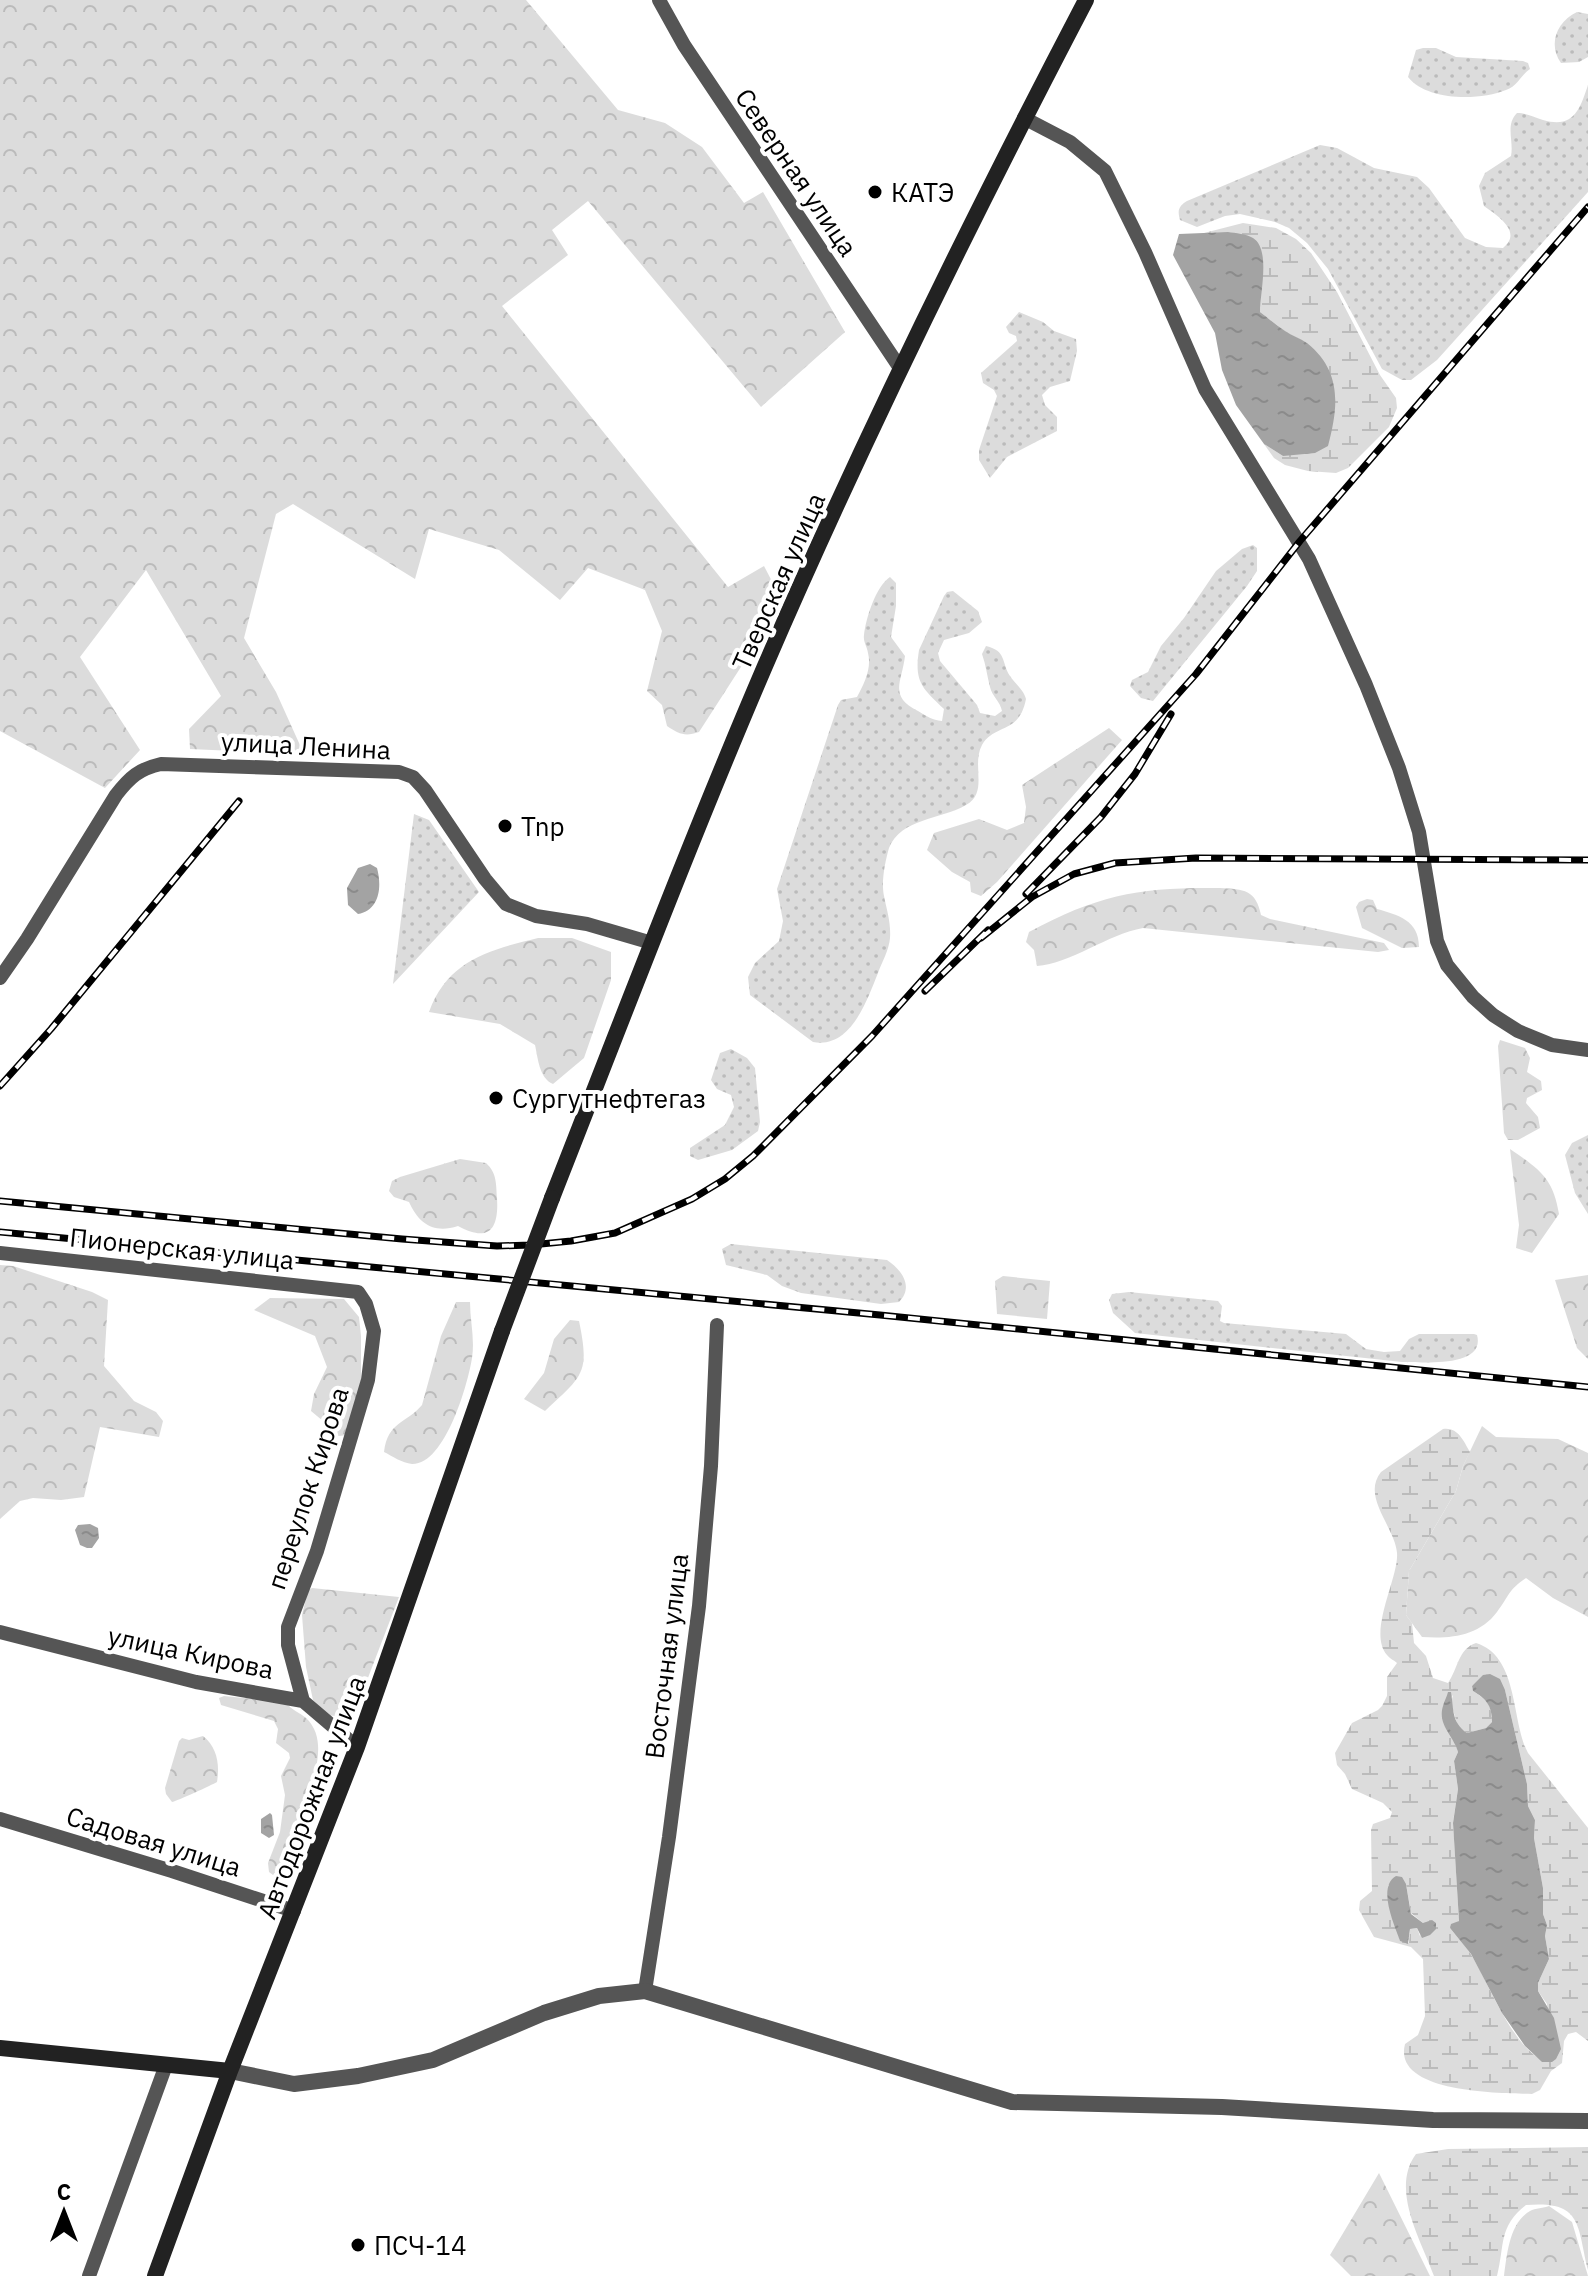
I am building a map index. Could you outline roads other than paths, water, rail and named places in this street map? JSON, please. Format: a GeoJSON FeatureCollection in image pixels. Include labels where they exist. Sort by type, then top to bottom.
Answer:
{"type":"FeatureCollection","features":[{"type":"Feature","properties":{"kind":"main road","name":"Тверская улица"},"geometry":{"type":"LineString","coordinates":[[552,1198],[765,666],[900,368],[1086,0]]}},
{"type":"Feature","properties":{"kind":"main road","name":"Автодорожная улица"},"geometry":{"type":"LineString","coordinates":[[155,2276],[230,2071],[357,1747],[502,1331],[552,1198]]}},
{"type":"Feature","properties":{"kind":"main road"},"geometry":{"type":"LineString","coordinates":[[0,2048],[230,2071]]}},
{"type":"Feature","properties":{"kind":"street","name":"Северная улица"},"geometry":{"type":"LineString","coordinates":[[659,0],[684,45],[900,368]]}},
{"type":"Feature","properties":{"kind":"street"},"geometry":{"type":"LineString","coordinates":[[1024,118],[1070,142],[1105,171],[1145,252],[1205,389],[1309,559],[1366,685],[1399,768],[1419,832],[1437,941],[1447,965],[1473,997],[1518,1031],[1552,1045],[1588,1050]]}},
{"type":"Feature","properties":{"kind":"street","name":"улица Ленина"},"geometry":{"type":"LineString","coordinates":[[0,978],[116,795],[132,775],[161,764],[399,772],[413,777],[506,904],[536,916],[587,924],[652,943]]}},
{"type":"Feature","properties":{"kind":"street","name":"Пионерская улица"},"geometry":{"type":"LineString","coordinates":[[0,1253],[358,1292]]}},
{"type":"Feature","properties":{"kind":"street","name":"переулок Кирова"},"geometry":{"type":"LineString","coordinates":[[303,1701],[288,1645],[288,1627],[317,1551],[368,1380],[374,1331],[366,1304],[358,1292]]}},
{"type":"Feature","properties":{"kind":"street","name":"Восточная улица"},"geometry":{"type":"LineString","coordinates":[[645,1991],[699,1606],[711,1466],[717,1325]]}},
{"type":"Feature","properties":{"kind":"street","name":"улица Кирова"},"geometry":{"type":"LineString","coordinates":[[0,1632],[196,1682],[303,1701],[357,1747]]}},
{"type":"Feature","properties":{"kind":"street","name":"Садовая улица"},"geometry":{"type":"LineString","coordinates":[[0,1819],[294,1911]]}},
{"type":"Feature","properties":{"kind":"street"},"geometry":{"type":"LineString","coordinates":[[230,2071],[294,2084],[358,2076],[433,2060],[544,2013],[599,1996],[645,1991],[1012,2102],[1222,2107],[1433,2120],[1588,2121]]}},
{"type":"Feature","properties":{"kind":"street"},"geometry":{"type":"LineString","coordinates":[[89,2276],[166,2065]]}},
{"type":"Feature","properties":{"kind":"water"},"geometry":{"type":"Polygon","coordinates":[[[1228,232],[1253,238],[1262,252],[1260,312],[1319,354],[1332,378],[1335,404],[1328,446],[1315,453],[1283,456],[1264,444],[1236,405],[1222,370],[1215,333],[1173,255],[1179,234],[1228,232]]]}},
{"type":"Feature","properties":{"kind":"water"},"geometry":{"type":"Polygon","coordinates":[[[370,864],[377,868],[378,896],[371,908],[358,914],[348,905],[347,888],[358,868],[370,864]]]}},
{"type":"Feature","properties":{"kind":"water"},"geometry":{"type":"Polygon","coordinates":[[[90,1524],[98,1528],[99,1538],[92,1548],[87,1548],[80,1545],[75,1530],[78,1525],[90,1524]]]}},
{"type":"Feature","properties":{"kind":"water"},"geometry":{"type":"Polygon","coordinates":[[[1490,1674],[1500,1679],[1505,1690],[1527,1784],[1528,1806],[1535,1820],[1534,1838],[1543,1888],[1549,1959],[1538,1983],[1538,1991],[1554,2018],[1561,2049],[1552,2062],[1542,2062],[1525,2046],[1502,2013],[1471,1954],[1450,1928],[1451,1924],[1459,1921],[1453,1823],[1458,1789],[1454,1761],[1458,1752],[1442,1719],[1443,1704],[1448,1692],[1451,1692],[1454,1715],[1462,1729],[1467,1733],[1486,1728],[1492,1722],[1491,1711],[1472,1686],[1483,1675],[1490,1674]]]}},
{"type":"Feature","properties":{"kind":"water"},"geometry":{"type":"Polygon","coordinates":[[[270,1813],[274,1835],[269,1838],[261,1833],[261,1819],[270,1813]]]}},
{"type":"Feature","properties":{"kind":"water"},"geometry":{"type":"Polygon","coordinates":[[[1396,1876],[1402,1877],[1406,1884],[1411,1914],[1423,1923],[1432,1920],[1436,1923],[1436,1929],[1422,1938],[1417,1928],[1410,1929],[1408,1944],[1400,1941],[1387,1897],[1390,1881],[1396,1876]]]}},
{"type":"Feature","properties":{"kind":"railway"},"geometry":{"type":"LineString","coordinates":[[0,1201],[402,1239],[497,1246],[531,1245],[615,1233],[692,1199],[725,1179],[753,1156],[872,1036],[1196,674],[1300,541],[1588,207]]}},
{"type":"Feature","properties":{"kind":"railway"},"geometry":{"type":"LineString","coordinates":[[1026,894],[1101,817],[1135,774],[1171,714]]}},
{"type":"Feature","properties":{"kind":"railway"},"geometry":{"type":"LineString","coordinates":[[0,1086],[51,1029],[239,801]]}},
{"type":"Feature","properties":{"kind":"railway"},"geometry":{"type":"LineString","coordinates":[[981,938],[1032,897],[1074,874],[1115,863],[1196,858],[1588,860]]}},
{"type":"Feature","properties":{"kind":"railway"},"geometry":{"type":"LineString","coordinates":[[925,991],[988,930]]}},
{"type":"Feature","properties":{"kind":"railway"},"geometry":{"type":"LineString","coordinates":[[0,1232],[880,1315],[1588,1387]]}},
{"type":"Feature","properties":{"kind":"place","name":"КАТЭ"},"geometry":{"type":"Point","coordinates":[875,192]}},
{"type":"Feature","properties":{"kind":"place","name":"Tnp"},"geometry":{"type":"Point","coordinates":[505,826]}},
{"type":"Feature","properties":{"kind":"place","name":"Сургутнефтегаз"},"geometry":{"type":"Point","coordinates":[496,1098]}},
{"type":"Feature","properties":{"kind":"place","name":"ПСЧ-14"},"geometry":{"type":"Point","coordinates":[358,2245]}}]}
